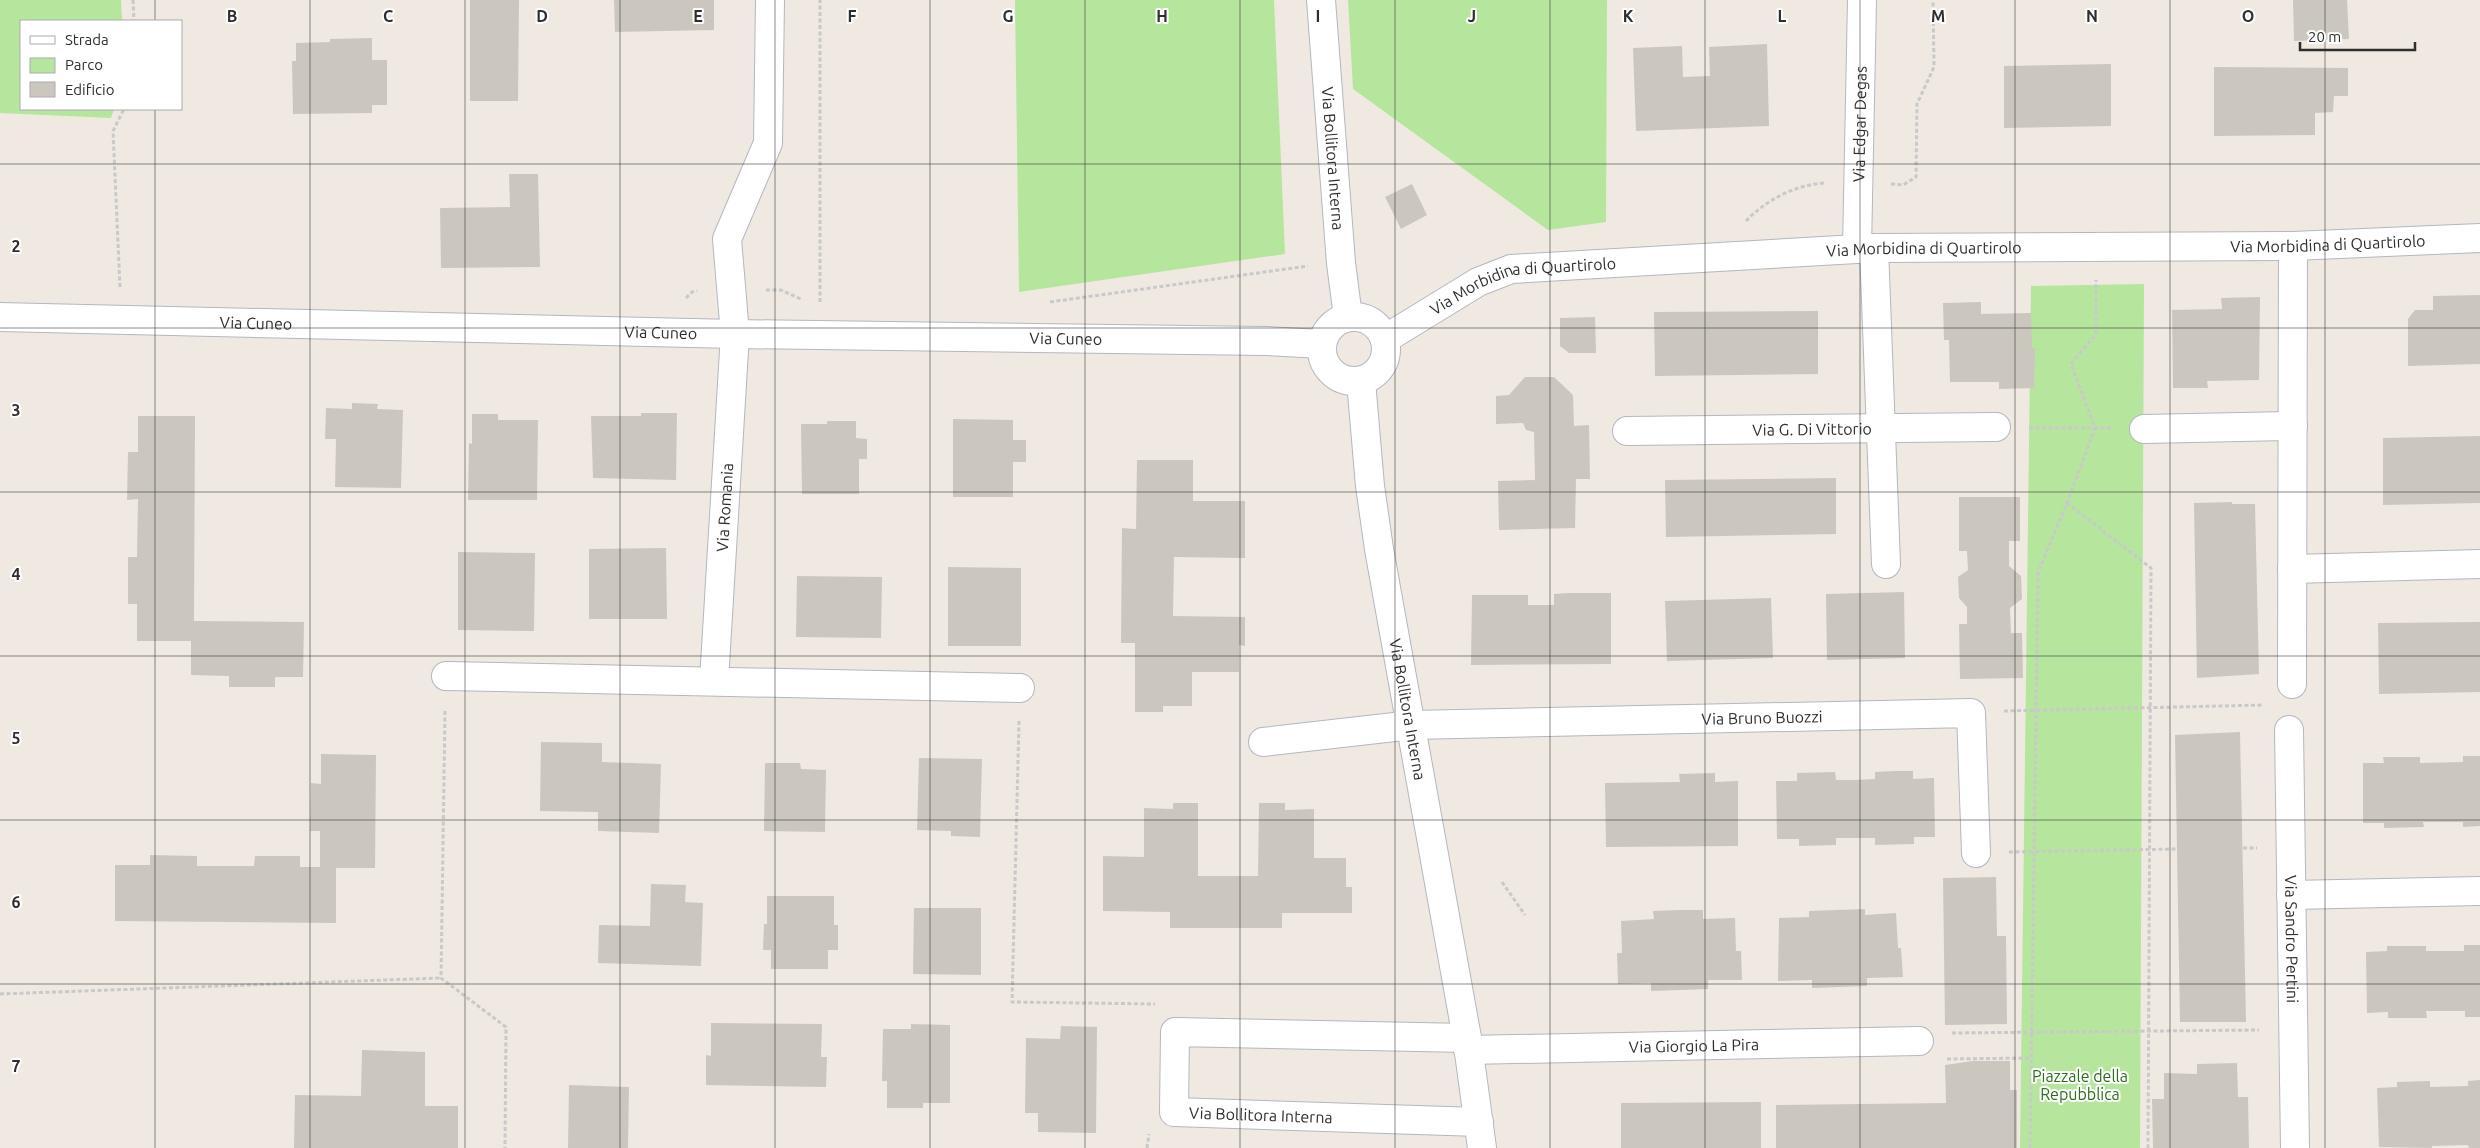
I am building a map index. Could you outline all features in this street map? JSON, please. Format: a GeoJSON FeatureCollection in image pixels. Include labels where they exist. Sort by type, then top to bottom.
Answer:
{"type":"FeatureCollection","features":[{"type":"Feature","properties":{"kind":"street","name":"Via Romania"},"geometry":{"type":"LineString","coordinates":[[714,681],[735,334],[727,239],[768,143],[770,0]]}},
{"type":"Feature","properties":{"kind":"street","name":"Via Bollitora Interna"},"geometry":{"type":"LineString","coordinates":[[1322,0],[1341,263],[1348,317]]}},
{"type":"Feature","properties":{"kind":"street","name":"Via Edgar Degas"},"geometry":{"type":"LineString","coordinates":[[1862,0],[1865,248],[1882,429],[1886,564]]}},
{"type":"Feature","properties":{"kind":"street","name":"Via Morbidina di Quartirolo"},"geometry":{"type":"LineString","coordinates":[[1385,339],[1478,282],[1511,269],[1865,248],[2293,246],[2480,238]]}},
{"type":"Feature","properties":{"kind":"street"},"geometry":{"type":"LineString","coordinates":[[2292,684],[2293,246]]}},
{"type":"Feature","properties":{"kind":"street","name":"Via Cuneo"},"geometry":{"type":"LineString","coordinates":[[0,317],[735,334],[1267,341],[1322,344]]}},
{"type":"Feature","properties":{"kind":"street"},"geometry":{"type":"LineString","coordinates":[[1348,317],[1367,320],[1375,324],[1385,339],[1386,348],[1382,366],[1369,378],[1361,381],[1352,381],[1335,375],[1325,361],[1322,344],[1334,324],[1348,317]]}},
{"type":"Feature","properties":{"kind":"street","name":"Via Bollitora Interna"},"geometry":{"type":"LineString","coordinates":[[1175,1032],[1174,1112],[1481,1135],[1468,1044],[1376,531],[1361,381]]}},
{"type":"Feature","properties":{"kind":"street"},"geometry":{"type":"LineString","coordinates":[[2144,429],[2293,426]]}},
{"type":"Feature","properties":{"kind":"street","name":"Via G. Di Vittorio"},"geometry":{"type":"LineString","coordinates":[[1627,431],[1996,428]]}},
{"type":"Feature","properties":{"kind":"street"},"geometry":{"type":"LineString","coordinates":[[2292,569],[2480,564]]}},
{"type":"Feature","properties":{"kind":"street"},"geometry":{"type":"LineString","coordinates":[[446,676],[1020,688]]}},
{"type":"Feature","properties":{"kind":"street","name":"Via Bruno Buozzi"},"geometry":{"type":"LineString","coordinates":[[1412,725],[1971,713],[1976,853]]}},
{"type":"Feature","properties":{"kind":"street"},"geometry":{"type":"LineString","coordinates":[[1263,742],[1412,725]]}},
{"type":"Feature","properties":{"kind":"street","name":"Via Sandro Pertini"},"geometry":{"type":"LineString","coordinates":[[2289,730],[2295,1148]]}},
{"type":"Feature","properties":{"kind":"street"},"geometry":{"type":"LineString","coordinates":[[2291,895],[2480,891]]}},
{"type":"Feature","properties":{"kind":"street"},"geometry":{"type":"LineString","coordinates":[[1175,1032],[1468,1044]]}},
{"type":"Feature","properties":{"kind":"street","name":"Via Giorgio La Pira"},"geometry":{"type":"LineString","coordinates":[[1468,1044],[1919,1041]]}},
{"type":"Feature","properties":{"kind":"path"},"geometry":{"type":"LineString","coordinates":[[133,0],[134,20]]}},
{"type":"Feature","properties":{"kind":"path"},"geometry":{"type":"LineString","coordinates":[[820,0],[820,308]]}},
{"type":"Feature","properties":{"kind":"path"},"geometry":{"type":"LineString","coordinates":[[1885,184],[1903,185],[1916,178],[1917,104],[1934,67],[1933,0]]}},
{"type":"Feature","properties":{"kind":"path"},"geometry":{"type":"LineString","coordinates":[[120,296],[113,131],[124,110]]}},
{"type":"Feature","properties":{"kind":"path"},"geometry":{"type":"LineString","coordinates":[[2030,1148],[2038,572],[2067,503],[2095,428],[2071,364],[2096,334],[2095,247]]}},
{"type":"Feature","properties":{"kind":"path"},"geometry":{"type":"LineString","coordinates":[[1047,302],[1311,266]]}},
{"type":"Feature","properties":{"kind":"path"},"geometry":{"type":"LineString","coordinates":[[763,290],[782,290],[804,301]]}},
{"type":"Feature","properties":{"kind":"path"},"geometry":{"type":"LineString","coordinates":[[1996,428],[2144,429]]}},
{"type":"Feature","properties":{"kind":"path"},"geometry":{"type":"LineString","coordinates":[[2067,503],[2151,568],[2148,1148]]}},
{"type":"Feature","properties":{"kind":"path"},"geometry":{"type":"LineString","coordinates":[[441,978],[446,676]]}},
{"type":"Feature","properties":{"kind":"path"},"geometry":{"type":"LineString","coordinates":[[1020,688],[1012,1002],[1175,1004],[1175,1032]]}},
{"type":"Feature","properties":{"kind":"path"},"geometry":{"type":"LineString","coordinates":[[2036,710],[2263,705]]}},
{"type":"Feature","properties":{"kind":"path"},"geometry":{"type":"LineString","coordinates":[[2005,852],[2177,849]]}},
{"type":"Feature","properties":{"kind":"path"},"geometry":{"type":"LineString","coordinates":[[1502,882],[1525,915]]}},
{"type":"Feature","properties":{"kind":"path"},"geometry":{"type":"LineString","coordinates":[[0,994],[441,978],[506,1027],[505,1148]]}},
{"type":"Feature","properties":{"kind":"path"},"geometry":{"type":"LineString","coordinates":[[2031,1058],[1920,1059],[1919,1033],[2244,1030]]}},
{"type":"Feature","properties":{"kind":"green space"},"geometry":{"type":"Polygon","coordinates":[[[0,0],[121,0],[122,20],[20,20],[20,110],[114,110],[111,118],[0,113],[0,0]]]}},
{"type":"Feature","properties":{"kind":"green space"},"geometry":{"type":"Polygon","coordinates":[[[1015,0],[1274,0],[1285,254],[1019,292],[1015,0]]]}},
{"type":"Feature","properties":{"kind":"green space"},"geometry":{"type":"Polygon","coordinates":[[[1348,0],[1607,0],[1606,222],[1548,230],[1353,89],[1348,0]]]}},
{"type":"Feature","properties":{"kind":"green space","name":"Piazzale della Repubblica"},"geometry":{"type":"Polygon","coordinates":[[[2144,284],[2140,1148],[2020,1148],[2031,286],[2144,284]]]}},
{"type":"Feature","properties":{"kind":"building"},"geometry":{"type":"Polygon","coordinates":[[[470,0],[519,0],[518,101],[470,101],[470,0]]]}},
{"type":"Feature","properties":{"kind":"building"},"geometry":{"type":"Polygon","coordinates":[[[614,0],[714,0],[714,30],[615,32],[614,0]]]}},
{"type":"Feature","properties":{"kind":"building"},"geometry":{"type":"Polygon","coordinates":[[[2293,0],[2347,0],[2349,39],[2294,41],[2293,0]]]}},
{"type":"Feature","properties":{"kind":"building"},"geometry":{"type":"Polygon","coordinates":[[[372,38],[372,60],[387,60],[387,105],[372,105],[372,113],[293,114],[292,61],[296,61],[296,43],[330,42],[330,39],[372,38]]]}},
{"type":"Feature","properties":{"kind":"building"},"geometry":{"type":"Polygon","coordinates":[[[1767,44],[1769,126],[1636,131],[1633,48],[1682,46],[1683,77],[1710,76],[1709,47],[1767,44]]]}},
{"type":"Feature","properties":{"kind":"building"},"geometry":{"type":"Polygon","coordinates":[[[2111,64],[2111,126],[2004,128],[2004,66],[2111,64]]]}},
{"type":"Feature","properties":{"kind":"building"},"geometry":{"type":"Polygon","coordinates":[[[2214,67],[2348,68],[2348,96],[2334,96],[2333,112],[2315,113],[2315,135],[2214,136],[2214,67]]]}},
{"type":"Feature","properties":{"kind":"building"},"geometry":{"type":"Polygon","coordinates":[[[509,174],[538,174],[540,267],[441,268],[440,208],[510,207],[509,174]]]}},
{"type":"Feature","properties":{"kind":"building"},"geometry":{"type":"Polygon","coordinates":[[[1412,184],[1427,215],[1401,229],[1385,197],[1412,184]]]}},
{"type":"Feature","properties":{"kind":"building"},"geometry":{"type":"Polygon","coordinates":[[[2480,295],[2480,364],[2408,366],[2408,319],[2415,310],[2433,310],[2433,296],[2480,295]]]}},
{"type":"Feature","properties":{"kind":"building"},"geometry":{"type":"Polygon","coordinates":[[[2260,297],[2259,380],[2207,381],[2208,388],[2173,388],[2172,310],[2222,309],[2221,298],[2260,297]]]}},
{"type":"Feature","properties":{"kind":"building"},"geometry":{"type":"Polygon","coordinates":[[[1981,302],[1981,314],[2031,313],[2032,348],[2035,348],[2034,388],[1999,389],[1999,382],[1950,382],[1949,340],[1944,340],[1943,303],[1981,302]]]}},
{"type":"Feature","properties":{"kind":"building"},"geometry":{"type":"Polygon","coordinates":[[[1818,311],[1818,374],[1655,376],[1654,312],[1818,311]]]}},
{"type":"Feature","properties":{"kind":"building"},"geometry":{"type":"Polygon","coordinates":[[[1595,317],[1596,353],[1569,353],[1560,346],[1560,318],[1595,317]]]}},
{"type":"Feature","properties":{"kind":"building"},"geometry":{"type":"Polygon","coordinates":[[[1525,377],[1554,377],[1573,395],[1574,426],[1589,425],[1590,479],[1576,479],[1575,528],[1499,530],[1498,481],[1535,480],[1534,432],[1526,430],[1523,423],[1496,424],[1496,396],[1509,395],[1525,377]]]}},
{"type":"Feature","properties":{"kind":"building"},"geometry":{"type":"Polygon","coordinates":[[[352,403],[378,404],[377,409],[403,410],[401,488],[335,487],[336,439],[325,439],[326,408],[352,409],[352,403]]]}},
{"type":"Feature","properties":{"kind":"building"},"geometry":{"type":"Polygon","coordinates":[[[641,413],[677,413],[676,480],[593,478],[591,416],[641,416],[641,413]]]}},
{"type":"Feature","properties":{"kind":"building"},"geometry":{"type":"Polygon","coordinates":[[[472,414],[498,414],[498,420],[538,420],[537,500],[468,500],[469,443],[472,444],[472,414]]]}},
{"type":"Feature","properties":{"kind":"building"},"geometry":{"type":"Polygon","coordinates":[[[138,416],[195,416],[194,621],[304,622],[303,677],[275,677],[275,687],[229,687],[229,676],[191,675],[191,641],[137,641],[137,604],[128,604],[128,557],[137,557],[138,499],[127,500],[128,452],[138,452],[138,416]]]}},
{"type":"Feature","properties":{"kind":"building"},"geometry":{"type":"Polygon","coordinates":[[[953,419],[1013,420],[1013,440],[1026,440],[1026,462],[1013,462],[1013,497],[953,497],[953,419]]]}},
{"type":"Feature","properties":{"kind":"building"},"geometry":{"type":"Polygon","coordinates":[[[827,421],[856,421],[856,438],[867,439],[867,459],[859,459],[859,494],[802,494],[801,424],[827,424],[827,421]]]}},
{"type":"Feature","properties":{"kind":"building"},"geometry":{"type":"Polygon","coordinates":[[[2480,436],[2480,503],[2383,505],[2383,438],[2480,436]]]}},
{"type":"Feature","properties":{"kind":"building"},"geometry":{"type":"Polygon","coordinates":[[[1137,460],[1193,460],[1193,501],[1245,501],[1245,558],[1174,557],[1173,616],[1245,617],[1245,646],[1239,645],[1239,672],[1192,672],[1192,706],[1163,706],[1163,712],[1135,712],[1135,643],[1121,643],[1122,528],[1136,529],[1137,460]]]}},
{"type":"Feature","properties":{"kind":"building"},"geometry":{"type":"Polygon","coordinates":[[[1836,478],[1836,534],[1666,537],[1665,480],[1836,478]]]}},
{"type":"Feature","properties":{"kind":"building"},"geometry":{"type":"Polygon","coordinates":[[[1959,497],[2020,497],[2020,541],[2009,541],[2009,566],[2021,576],[2022,599],[2010,608],[2011,633],[2022,633],[2023,678],[1960,679],[1959,624],[1967,624],[1967,607],[1959,598],[1958,577],[1968,570],[1967,551],[1959,551],[1959,497]]]}},
{"type":"Feature","properties":{"kind":"building"},"geometry":{"type":"Polygon","coordinates":[[[2232,502],[2232,504],[2255,504],[2259,674],[2197,678],[2194,503],[2232,502]]]}},
{"type":"Feature","properties":{"kind":"building"},"geometry":{"type":"Polygon","coordinates":[[[666,548],[667,619],[589,619],[589,549],[666,548]]]}},
{"type":"Feature","properties":{"kind":"building"},"geometry":{"type":"Polygon","coordinates":[[[458,552],[535,553],[534,631],[458,630],[458,552]]]}},
{"type":"Feature","properties":{"kind":"building"},"geometry":{"type":"Polygon","coordinates":[[[948,567],[1021,568],[1021,646],[948,646],[948,567]]]}},
{"type":"Feature","properties":{"kind":"building"},"geometry":{"type":"Polygon","coordinates":[[[797,576],[882,577],[881,638],[796,637],[797,576]]]}},
{"type":"Feature","properties":{"kind":"building"},"geometry":{"type":"Polygon","coordinates":[[[1904,592],[1905,658],[1827,660],[1826,594],[1904,592]]]}},
{"type":"Feature","properties":{"kind":"building"},"geometry":{"type":"Polygon","coordinates":[[[1611,593],[1611,664],[1471,665],[1472,595],[1528,595],[1528,605],[1554,605],[1554,594],[1611,593]]]}},
{"type":"Feature","properties":{"kind":"building"},"geometry":{"type":"Polygon","coordinates":[[[1771,598],[1773,658],[1667,661],[1665,601],[1771,598]]]}},
{"type":"Feature","properties":{"kind":"building"},"geometry":{"type":"Polygon","coordinates":[[[2480,622],[2480,692],[2379,694],[2378,623],[2480,622]]]}},
{"type":"Feature","properties":{"kind":"building"},"geometry":{"type":"Polygon","coordinates":[[[2240,732],[2246,1022],[2180,1022],[2175,735],[2240,732]]]}},
{"type":"Feature","properties":{"kind":"building"},"geometry":{"type":"Polygon","coordinates":[[[541,742],[602,743],[602,762],[661,764],[659,833],[598,831],[598,812],[540,811],[541,742]]]}},
{"type":"Feature","properties":{"kind":"building"},"geometry":{"type":"Polygon","coordinates":[[[321,754],[376,755],[375,868],[336,868],[336,923],[115,921],[115,865],[150,865],[150,855],[197,856],[197,866],[254,866],[255,856],[300,856],[300,867],[320,867],[320,831],[310,831],[311,783],[321,784],[321,754]]]}},
{"type":"Feature","properties":{"kind":"building"},"geometry":{"type":"Polygon","coordinates":[[[2463,756],[2480,756],[2480,826],[2463,827],[2463,822],[2423,822],[2424,827],[2384,828],[2384,823],[2363,823],[2363,763],[2384,763],[2383,757],[2420,757],[2420,763],[2463,762],[2463,756]]]}},
{"type":"Feature","properties":{"kind":"building"},"geometry":{"type":"Polygon","coordinates":[[[919,758],[982,759],[980,837],[951,836],[951,831],[917,830],[919,758]]]}},
{"type":"Feature","properties":{"kind":"building"},"geometry":{"type":"Polygon","coordinates":[[[765,763],[800,763],[801,769],[826,770],[825,832],[764,831],[765,763]]]}},
{"type":"Feature","properties":{"kind":"building"},"geometry":{"type":"Polygon","coordinates":[[[1913,771],[1913,779],[1934,778],[1935,837],[1914,837],[1914,844],[1875,845],[1875,838],[1836,838],[1836,845],[1799,846],[1799,839],[1777,839],[1776,781],[1797,781],[1797,773],[1835,772],[1836,780],[1875,779],[1875,772],[1913,771]]]}},
{"type":"Feature","properties":{"kind":"building"},"geometry":{"type":"Polygon","coordinates":[[[1715,773],[1715,782],[1738,781],[1738,846],[1606,847],[1605,783],[1680,782],[1679,774],[1715,773]]]}},
{"type":"Feature","properties":{"kind":"building"},"geometry":{"type":"Polygon","coordinates":[[[1173,803],[1198,803],[1198,876],[1258,876],[1259,803],[1285,803],[1285,810],[1314,809],[1314,858],[1346,858],[1346,887],[1352,887],[1352,913],[1282,913],[1282,928],[1170,928],[1170,912],[1103,911],[1103,856],[1144,857],[1144,808],[1173,809],[1173,803]]]}},
{"type":"Feature","properties":{"kind":"building"},"geometry":{"type":"Polygon","coordinates":[[[1996,877],[1997,936],[2006,936],[2007,1024],[1945,1025],[1943,878],[1996,877]]]}},
{"type":"Feature","properties":{"kind":"building"},"geometry":{"type":"Polygon","coordinates":[[[651,884],[686,885],[685,902],[703,903],[701,966],[598,963],[599,925],[650,926],[651,884]]]}},
{"type":"Feature","properties":{"kind":"building"},"geometry":{"type":"Polygon","coordinates":[[[767,896],[834,896],[834,925],[838,925],[838,950],[828,950],[828,969],[771,969],[771,950],[763,950],[764,924],[767,924],[767,896]]]}},
{"type":"Feature","properties":{"kind":"building"},"geometry":{"type":"Polygon","coordinates":[[[914,908],[981,908],[981,975],[913,974],[914,908]]]}},
{"type":"Feature","properties":{"kind":"building"},"geometry":{"type":"Polygon","coordinates":[[[1865,909],[1865,915],[1896,913],[1898,948],[1901,948],[1903,977],[1867,978],[1867,986],[1812,988],[1812,980],[1778,981],[1779,918],[1809,917],[1809,911],[1865,909]]]}},
{"type":"Feature","properties":{"kind":"building"},"geometry":{"type":"Polygon","coordinates":[[[1703,910],[1703,919],[1735,918],[1736,951],[1741,951],[1742,980],[1708,980],[1708,989],[1651,991],[1651,983],[1618,984],[1617,953],[1622,953],[1621,921],[1654,919],[1653,911],[1703,910]]]}},
{"type":"Feature","properties":{"kind":"building"},"geometry":{"type":"Polygon","coordinates":[[[2464,945],[2480,945],[2480,1017],[2465,1017],[2465,1011],[2426,1011],[2427,1018],[2388,1018],[2388,1012],[2367,1013],[2366,952],[2387,951],[2387,946],[2426,946],[2426,951],[2464,951],[2464,945]]]}},
{"type":"Feature","properties":{"kind":"building"},"geometry":{"type":"Polygon","coordinates":[[[711,1023],[822,1024],[821,1057],[827,1057],[826,1087],[706,1085],[706,1055],[711,1056],[711,1023]]]}},
{"type":"Feature","properties":{"kind":"building"},"geometry":{"type":"Polygon","coordinates":[[[911,1024],[950,1025],[950,1103],[923,1103],[923,1108],[887,1108],[887,1081],[882,1081],[883,1029],[911,1029],[911,1024]]]}},
{"type":"Feature","properties":{"kind":"building"},"geometry":{"type":"Polygon","coordinates":[[[1061,1026],[1097,1027],[1096,1133],[1038,1132],[1038,1113],[1025,1113],[1026,1038],[1060,1039],[1061,1026]]]}},
{"type":"Feature","properties":{"kind":"building"},"geometry":{"type":"Polygon","coordinates":[[[362,1050],[425,1052],[425,1106],[458,1106],[458,1148],[294,1148],[295,1095],[361,1096],[362,1050]]]}},
{"type":"Feature","properties":{"kind":"building"},"geometry":{"type":"Polygon","coordinates":[[[1973,1061],[2010,1061],[2010,1090],[2017,1090],[2017,1148],[1776,1148],[1776,1105],[1946,1103],[1945,1065],[1973,1061]]]}},
{"type":"Feature","properties":{"kind":"building"},"geometry":{"type":"Polygon","coordinates":[[[2237,1063],[2238,1097],[2248,1097],[2249,1148],[2153,1148],[2152,1099],[2164,1099],[2164,1073],[2197,1074],[2197,1064],[2237,1063]]]}},
{"type":"Feature","properties":{"kind":"building"},"geometry":{"type":"Polygon","coordinates":[[[2480,1080],[2480,1148],[2469,1148],[2468,1145],[2432,1146],[2432,1148],[2379,1147],[2377,1088],[2397,1087],[2397,1082],[2430,1081],[2430,1087],[2468,1086],[2468,1081],[2480,1080]]]}},
{"type":"Feature","properties":{"kind":"building"},"geometry":{"type":"Polygon","coordinates":[[[569,1085],[629,1087],[628,1148],[568,1148],[569,1085]]]}},
{"type":"Feature","properties":{"kind":"building"},"geometry":{"type":"Polygon","coordinates":[[[1761,1102],[1761,1148],[1621,1148],[1621,1103],[1761,1102]]]}}]}
